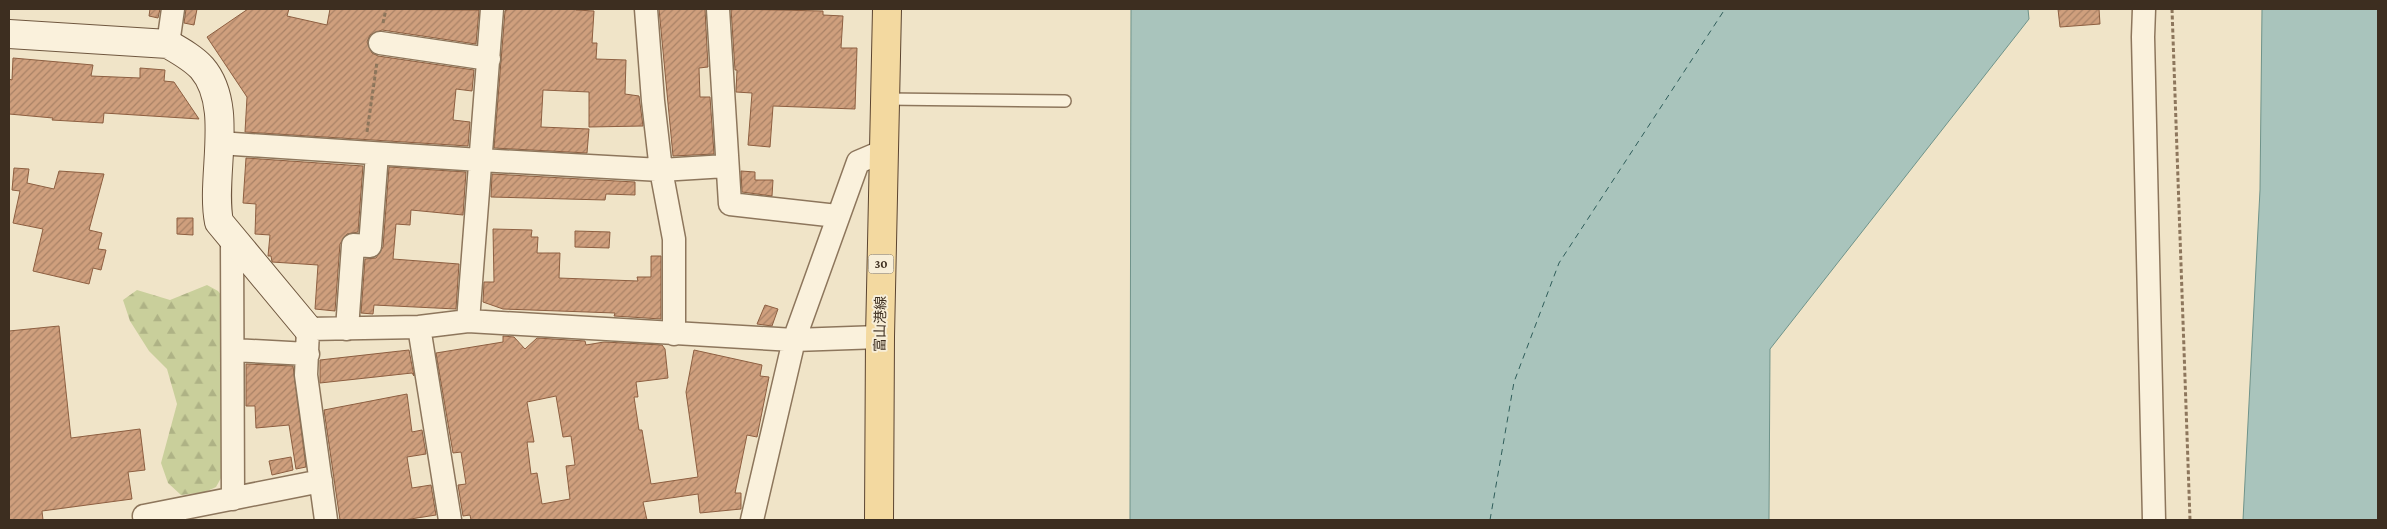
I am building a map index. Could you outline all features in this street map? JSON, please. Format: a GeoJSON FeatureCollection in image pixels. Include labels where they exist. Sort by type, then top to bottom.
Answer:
{"type":"FeatureCollection","features":[{"type":"Feature","properties":{"kind":"main road","name":"富山港線"},"geometry":{"type":"LineString","coordinates":[[878,520],[887,9]]}},
{"type":"Feature","properties":{"kind":"street"},"geometry":{"type":"LineString","coordinates":[[168,44],[173,9]]}},
{"type":"Feature","properties":{"kind":"street"},"geometry":{"type":"LineString","coordinates":[[468,320],[492,9]]}},
{"type":"Feature","properties":{"kind":"street"},"geometry":{"type":"LineString","coordinates":[[646,9],[653,101],[661,170],[674,239],[674,334]]}},
{"type":"Feature","properties":{"kind":"street"},"geometry":{"type":"LineString","coordinates":[[718,9],[726,166],[730,204],[837,216]]}},
{"type":"Feature","properties":{"kind":"street"},"geometry":{"type":"LineString","coordinates":[[2144,9],[2143,36],[2154,520]]}},
{"type":"Feature","properties":{"kind":"street"},"geometry":{"type":"LineString","coordinates":[[9,34],[168,44],[186,54],[202,68],[214,86],[217,99],[219,143],[216,209],[219,222],[308,342],[306,375],[326,520]]}},
{"type":"Feature","properties":{"kind":"street"},"geometry":{"type":"LineString","coordinates":[[380,42],[489,59]]}},
{"type":"Feature","properties":{"kind":"street"},"geometry":{"type":"LineString","coordinates":[[219,143],[661,170],[726,166]]}},
{"type":"Feature","properties":{"kind":"street"},"geometry":{"type":"LineString","coordinates":[[752,520],[794,340],[837,216],[858,162],[884,151]]}},
{"type":"Feature","properties":{"kind":"street"},"geometry":{"type":"LineString","coordinates":[[347,329],[353,245],[370,246],[370,153]]}},
{"type":"Feature","properties":{"kind":"street"},"geometry":{"type":"LineString","coordinates":[[232,239],[233,499]]}},
{"type":"Feature","properties":{"kind":"street"},"geometry":{"type":"LineString","coordinates":[[233,350],[308,342],[347,329],[419,328],[468,320],[794,340],[880,337]]}},
{"type":"Feature","properties":{"kind":"street"},"geometry":{"type":"LineString","coordinates":[[419,328],[450,520]]}},
{"type":"Feature","properties":{"kind":"street"},"geometry":{"type":"LineString","coordinates":[[144,520],[144,516],[321,481]]}},
{"type":"Feature","properties":{"kind":"lane"},"geometry":{"type":"LineString","coordinates":[[885,99],[1065,101]]}},
{"type":"Feature","properties":{"kind":"path"},"geometry":{"type":"LineString","coordinates":[[370,153],[380,42],[386,9]]}},
{"type":"Feature","properties":{"kind":"path"},"geometry":{"type":"LineString","coordinates":[[2172,9],[2190,520]]}},
{"type":"Feature","properties":{"kind":"green space"},"geometry":{"type":"Polygon","coordinates":[[[207,285],[218,291],[228,304],[226,469],[216,487],[205,492],[181,495],[168,483],[161,463],[177,404],[167,369],[149,351],[130,321],[123,300],[137,290],[170,300],[207,285]]]}},
{"type":"Feature","properties":{"kind":"water"},"geometry":{"type":"Polygon","coordinates":[[[1131,9],[2028,9],[2029,19],[1770,349],[1769,520],[1130,520],[1131,9]]]}},
{"type":"Feature","properties":{"kind":"water"},"geometry":{"type":"Polygon","coordinates":[[[2262,9],[2378,9],[2378,520],[2243,520],[2260,190],[2262,9]]]}},
{"type":"Feature","properties":{"kind":"building"},"geometry":{"type":"Polygon","coordinates":[[[150,9],[160,9],[158,18],[149,16],[150,9]]]}},
{"type":"Feature","properties":{"kind":"building"},"geometry":{"type":"Polygon","coordinates":[[[186,9],[197,9],[194,25],[184,23],[186,9]]]}},
{"type":"Feature","properties":{"kind":"building"},"geometry":{"type":"Polygon","coordinates":[[[248,9],[289,9],[287,16],[327,25],[330,9],[479,10],[476,44],[382,30],[370,35],[367,42],[372,53],[378,56],[474,70],[472,91],[456,89],[453,120],[470,122],[468,146],[245,132],[247,97],[207,37],[248,9]]]}},
{"type":"Feature","properties":{"kind":"building"},"geometry":{"type":"Polygon","coordinates":[[[508,9],[576,9],[594,11],[592,43],[597,43],[596,59],[626,60],[625,94],[639,96],[643,126],[589,127],[589,92],[543,90],[541,127],[589,129],[587,153],[494,148],[505,11],[508,9]]]}},
{"type":"Feature","properties":{"kind":"building"},"geometry":{"type":"Polygon","coordinates":[[[659,9],[705,9],[708,67],[699,68],[700,97],[710,97],[714,154],[673,156],[659,9]]]}},
{"type":"Feature","properties":{"kind":"building"},"geometry":{"type":"Polygon","coordinates":[[[731,9],[823,11],[823,15],[843,16],[841,48],[857,48],[855,109],[773,106],[770,147],[748,145],[752,93],[736,92],[737,70],[735,70],[731,9]]]}},
{"type":"Feature","properties":{"kind":"building"},"geometry":{"type":"Polygon","coordinates":[[[2058,9],[2099,9],[2100,24],[2060,27],[2058,9]]]}},
{"type":"Feature","properties":{"kind":"building"},"geometry":{"type":"Polygon","coordinates":[[[13,58],[93,65],[91,76],[140,78],[140,68],[165,70],[164,81],[174,82],[199,119],[104,113],[103,123],[52,120],[53,118],[9,114],[9,79],[12,80],[13,58]]]}},
{"type":"Feature","properties":{"kind":"building"},"geometry":{"type":"Polygon","coordinates":[[[246,158],[363,166],[358,232],[347,234],[340,244],[335,311],[315,309],[318,265],[272,262],[271,256],[268,256],[270,235],[255,234],[256,204],[243,203],[246,158]]]}},
{"type":"Feature","properties":{"kind":"building"},"geometry":{"type":"Polygon","coordinates":[[[389,167],[466,172],[463,215],[411,210],[410,225],[396,224],[393,259],[459,264],[456,309],[374,305],[373,314],[361,313],[365,259],[376,258],[383,247],[389,167]]]}},
{"type":"Feature","properties":{"kind":"building"},"geometry":{"type":"Polygon","coordinates":[[[14,168],[29,169],[27,183],[54,189],[59,171],[104,174],[89,230],[102,233],[98,249],[106,250],[101,270],[93,268],[89,284],[33,271],[43,229],[13,223],[20,191],[12,190],[14,168]]]}},
{"type":"Feature","properties":{"kind":"building"},"geometry":{"type":"Polygon","coordinates":[[[741,171],[755,172],[755,180],[773,180],[772,196],[742,192],[741,171]]]}},
{"type":"Feature","properties":{"kind":"building"},"geometry":{"type":"Polygon","coordinates":[[[492,174],[635,182],[635,195],[606,194],[605,200],[491,197],[492,174]]]}},
{"type":"Feature","properties":{"kind":"building"},"geometry":{"type":"Polygon","coordinates":[[[177,218],[193,218],[193,235],[177,234],[177,218]]]}},
{"type":"Feature","properties":{"kind":"building"},"geometry":{"type":"Polygon","coordinates":[[[493,229],[532,230],[531,237],[538,237],[537,253],[560,253],[559,278],[638,281],[637,277],[651,277],[651,256],[661,256],[661,319],[614,316],[615,313],[503,309],[483,302],[484,282],[494,282],[493,229]]]}},
{"type":"Feature","properties":{"kind":"building"},"geometry":{"type":"Polygon","coordinates":[[[575,231],[610,232],[609,248],[575,247],[575,231]]]}},
{"type":"Feature","properties":{"kind":"building"},"geometry":{"type":"Polygon","coordinates":[[[765,305],[778,309],[772,326],[757,324],[765,305]]]}},
{"type":"Feature","properties":{"kind":"building"},"geometry":{"type":"Polygon","coordinates":[[[59,326],[71,438],[140,429],[145,470],[128,472],[132,499],[42,511],[43,520],[9,520],[9,331],[59,326]]]}},
{"type":"Feature","properties":{"kind":"building"},"geometry":{"type":"Polygon","coordinates":[[[503,336],[514,337],[525,349],[537,338],[585,341],[586,345],[604,342],[662,345],[665,349],[668,378],[636,382],[638,397],[634,397],[639,430],[642,430],[651,484],[698,477],[686,392],[694,350],[762,365],[760,376],[769,377],[757,437],[747,435],[735,493],[741,493],[741,509],[700,513],[698,494],[643,502],[647,520],[471,520],[470,515],[463,516],[458,485],[466,484],[461,452],[453,453],[436,353],[503,342],[503,336]],[[556,396],[527,402],[534,442],[527,442],[531,474],[537,473],[542,504],[570,499],[566,466],[575,465],[571,436],[563,437],[556,396]]]}},
{"type":"Feature","properties":{"kind":"building"},"geometry":{"type":"Polygon","coordinates":[[[409,350],[414,376],[412,373],[320,383],[320,360],[409,350]]]}},
{"type":"Feature","properties":{"kind":"building"},"geometry":{"type":"Polygon","coordinates":[[[246,364],[293,366],[306,467],[296,469],[289,425],[256,428],[255,406],[246,406],[246,364]]]}},
{"type":"Feature","properties":{"kind":"building"},"geometry":{"type":"Polygon","coordinates":[[[407,394],[412,432],[422,430],[426,454],[407,457],[412,488],[431,485],[436,515],[404,520],[340,520],[324,410],[407,394]]]}},
{"type":"Feature","properties":{"kind":"building"},"geometry":{"type":"Polygon","coordinates":[[[291,457],[293,470],[272,475],[269,461],[291,457]]]}},
{"type":"Feature","properties":{"kind":"ferry route"},"geometry":{"type":"LineString","coordinates":[[1490,520],[1514,382],[1559,263],[1725,9]]}}]}
